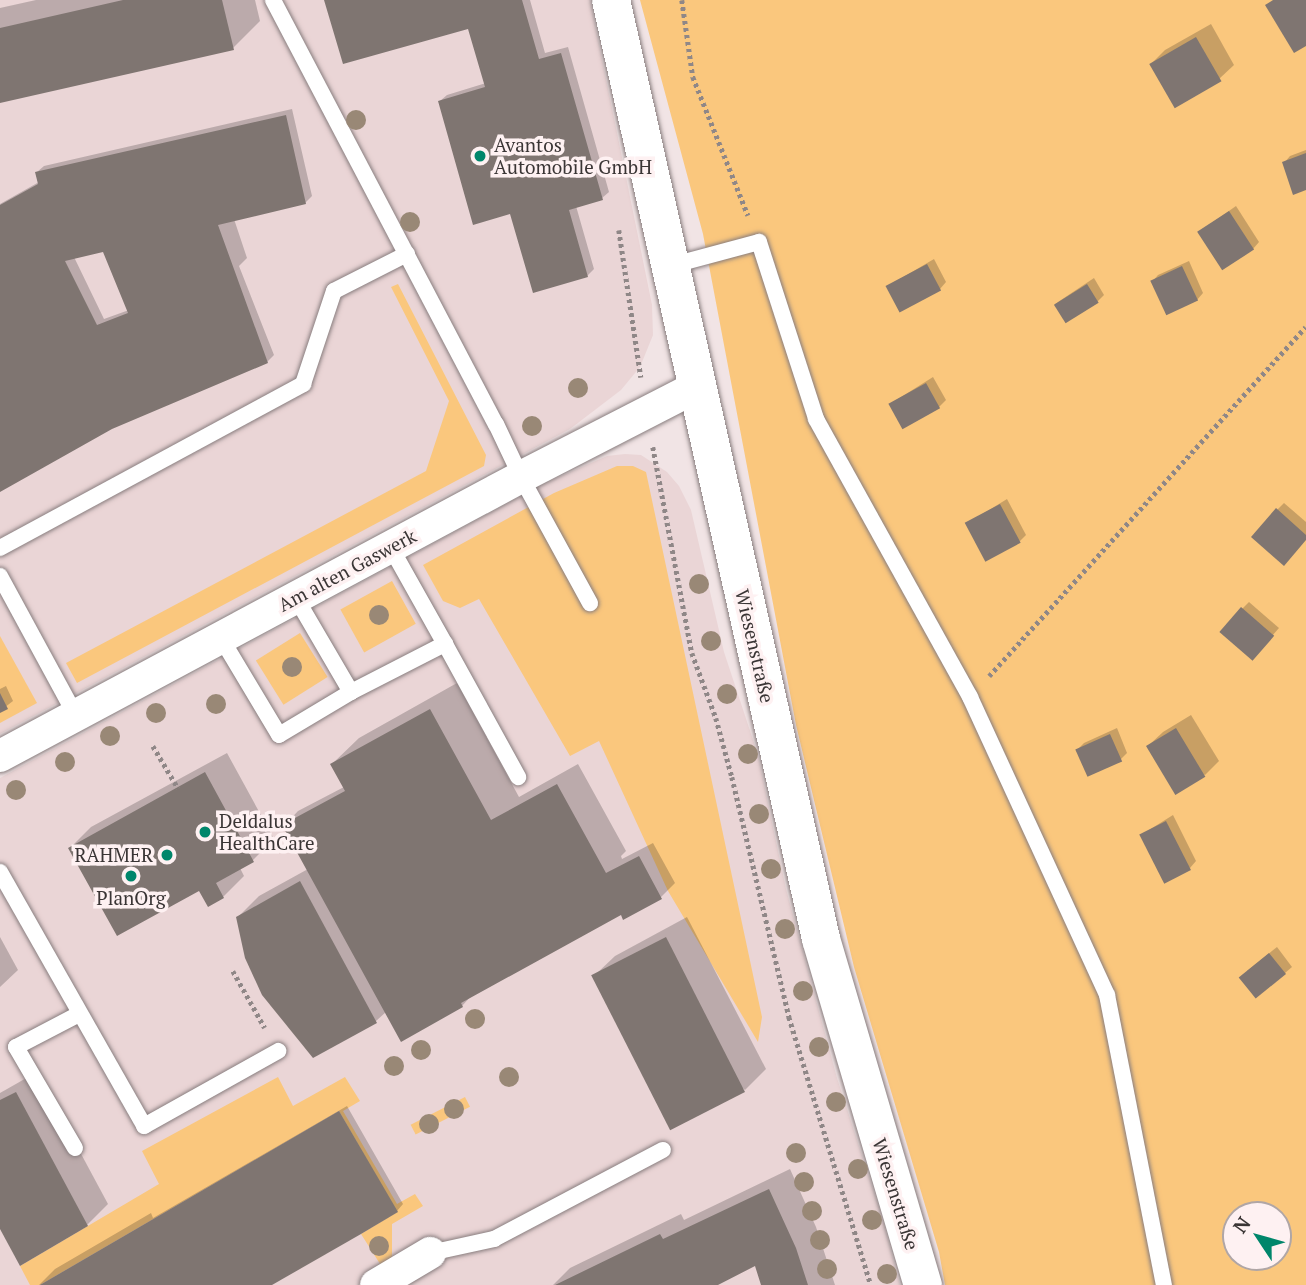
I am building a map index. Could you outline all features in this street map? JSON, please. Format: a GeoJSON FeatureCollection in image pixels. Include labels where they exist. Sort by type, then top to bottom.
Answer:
{"type":"FeatureCollection","features":[{"type":"Feature","properties":{"kind":"street","name":"Wiesenstraße"},"geometry":{"type":"LineString","coordinates":[[611,0],[821,939],[923,1285]]}},
{"type":"Feature","properties":{"kind":"street","name":"Am alten Gaswerk"},"geometry":{"type":"LineString","coordinates":[[0,756],[520,477],[696,387]]}},
{"type":"Feature","properties":{"kind":"street"},"geometry":{"type":"LineString","coordinates":[[376,1285],[430,1253]]}},
{"type":"Feature","properties":{"kind":"lane"},"geometry":{"type":"LineString","coordinates":[[273,0],[407,254],[520,477],[590,603]]}},
{"type":"Feature","properties":{"kind":"lane"},"geometry":{"type":"LineString","coordinates":[[670,266],[758,242],[817,419],[970,697],[1107,995],[1164,1285]]}},
{"type":"Feature","properties":{"kind":"lane"},"geometry":{"type":"LineString","coordinates":[[0,548],[303,384],[334,290],[407,254]]}},
{"type":"Feature","properties":{"kind":"lane"},"geometry":{"type":"LineString","coordinates":[[390,547],[518,777]]}},
{"type":"Feature","properties":{"kind":"lane"},"geometry":{"type":"LineString","coordinates":[[0,576],[75,715]]}},
{"type":"Feature","properties":{"kind":"lane"},"geometry":{"type":"LineString","coordinates":[[296,598],[351,692]]}},
{"type":"Feature","properties":{"kind":"lane"},"geometry":{"type":"LineString","coordinates":[[221,638],[279,735],[351,692],[445,644]]}},
{"type":"Feature","properties":{"kind":"lane"},"geometry":{"type":"LineString","coordinates":[[0,872],[144,1126],[278,1051]]}},
{"type":"Feature","properties":{"kind":"lane"},"geometry":{"type":"LineString","coordinates":[[75,1148],[16,1047],[79,1014]]}},
{"type":"Feature","properties":{"kind":"lane"},"geometry":{"type":"LineString","coordinates":[[430,1253],[494,1240],[663,1150]]}},
{"type":"Feature","properties":{"kind":"path"},"geometry":{"type":"LineString","coordinates":[[682,0],[694,77],[758,242]]}},
{"type":"Feature","properties":{"kind":"path"},"geometry":{"type":"LineString","coordinates":[[618,226],[647,414],[692,653],[729,765],[789,1017],[871,1285]]}},
{"type":"Feature","properties":{"kind":"path"},"geometry":{"type":"LineString","coordinates":[[970,697],[1306,327]]}},
{"type":"Feature","properties":{"kind":"path"},"geometry":{"type":"LineString","coordinates":[[153,746],[178,788]]}},
{"type":"Feature","properties":{"kind":"path"},"geometry":{"type":"LineString","coordinates":[[233,971],[278,1051]]}},
{"type":"Feature","properties":{"kind":"shaded area"},"geometry":{"type":"Polygon","coordinates":[[[0,0],[590,0],[652,305],[653,335],[640,367],[621,390],[570,429],[0,734],[0,0]]]}},
{"type":"Feature","properties":{"kind":"shaded area"},"geometry":{"type":"Polygon","coordinates":[[[640,0],[1306,0],[1306,1285],[945,1285],[939,1252],[854,967],[796,725],[703,234],[640,0]]]}},
{"type":"Feature","properties":{"kind":"shaded area"},"geometry":{"type":"Polygon","coordinates":[[[398,284],[486,455],[484,466],[77,683],[66,663],[426,471],[449,401],[391,287],[398,284]]]}},
{"type":"Feature","properties":{"kind":"shaded area"},"geometry":{"type":"Polygon","coordinates":[[[641,455],[667,472],[679,486],[691,510],[724,652],[758,755],[786,889],[837,1078],[882,1217],[900,1285],[0,1285],[0,778],[543,484],[607,456],[641,455]]]}},
{"type":"Feature","properties":{"kind":"shaded area"},"geometry":{"type":"Polygon","coordinates":[[[617,466],[633,466],[646,472],[762,1017],[758,1042],[668,891],[599,741],[570,756],[479,599],[460,608],[443,601],[423,565],[554,493],[617,466]]]}},
{"type":"Feature","properties":{"kind":"shaded area"},"geometry":{"type":"Polygon","coordinates":[[[392,581],[416,624],[364,652],[340,610],[392,581]]]}},
{"type":"Feature","properties":{"kind":"shaded area"},"geometry":{"type":"Polygon","coordinates":[[[300,633],[328,677],[283,705],[256,661],[300,633]]]}},
{"type":"Feature","properties":{"kind":"shaded area"},"geometry":{"type":"Polygon","coordinates":[[[0,636],[37,703],[0,723],[0,636]]]}},
{"type":"Feature","properties":{"kind":"shaded area"},"geometry":{"type":"Polygon","coordinates":[[[278,1077],[293,1106],[345,1077],[360,1101],[343,1111],[397,1204],[415,1194],[423,1206],[392,1224],[392,1261],[382,1267],[361,1234],[397,1212],[339,1111],[40,1285],[30,1285],[20,1266],[159,1184],[142,1151],[278,1077]]]}},
{"type":"Feature","properties":{"kind":"shaded area"},"geometry":{"type":"Polygon","coordinates":[[[465,1097],[470,1107],[416,1134],[411,1125],[465,1097]]]}},
{"type":"Feature","properties":{"kind":"building"},"geometry":{"type":"Polygon","coordinates":[[[123,0],[222,0],[234,50],[0,103],[0,28],[123,0]]]}},
{"type":"Feature","properties":{"kind":"building"},"geometry":{"type":"Polygon","coordinates":[[[324,0],[522,0],[539,59],[561,53],[603,200],[569,210],[588,277],[533,293],[510,214],[473,225],[438,101],[485,87],[468,29],[343,64],[324,0]]]}},
{"type":"Feature","properties":{"kind":"building"},"geometry":{"type":"Polygon","coordinates":[[[1273,0],[1306,0],[1306,46],[1294,53],[1265,5],[1273,0]]]}},
{"type":"Feature","properties":{"kind":"building"},"geometry":{"type":"Polygon","coordinates":[[[1196,37],[1222,81],[1175,108],[1149,64],[1196,37]]]}},
{"type":"Feature","properties":{"kind":"building"},"geometry":{"type":"Polygon","coordinates":[[[286,115],[306,204],[218,225],[268,363],[112,429],[0,492],[0,205],[38,184],[35,172],[286,115]],[[103,252],[65,261],[97,325],[128,313],[103,252]]]}},
{"type":"Feature","properties":{"kind":"building"},"geometry":{"type":"Polygon","coordinates":[[[1306,153],[1306,190],[1293,195],[1282,162],[1306,153]]]}},
{"type":"Feature","properties":{"kind":"building"},"geometry":{"type":"Polygon","coordinates":[[[1229,211],[1254,250],[1222,270],[1197,232],[1229,211]]]}},
{"type":"Feature","properties":{"kind":"building"},"geometry":{"type":"Polygon","coordinates":[[[927,264],[941,290],[900,313],[886,286],[927,264]]]}},
{"type":"Feature","properties":{"kind":"building"},"geometry":{"type":"Polygon","coordinates":[[[1182,266],[1198,300],[1166,315],[1150,281],[1182,266]]]}},
{"type":"Feature","properties":{"kind":"building"},"geometry":{"type":"Polygon","coordinates":[[[1087,284],[1099,303],[1066,323],[1054,305],[1087,284]]]}},
{"type":"Feature","properties":{"kind":"building"},"geometry":{"type":"Polygon","coordinates":[[[926,383],[940,408],[902,429],[888,404],[926,383]]]}},
{"type":"Feature","properties":{"kind":"building"},"geometry":{"type":"Polygon","coordinates":[[[1000,504],[1021,543],[985,562],[965,523],[1000,504]]]}},
{"type":"Feature","properties":{"kind":"building"},"geometry":{"type":"Polygon","coordinates":[[[1276,508],[1306,535],[1306,540],[1284,566],[1251,537],[1276,508]]]}},
{"type":"Feature","properties":{"kind":"building"},"geometry":{"type":"Polygon","coordinates":[[[1241,607],[1274,636],[1253,661],[1219,632],[1241,607]]]}},
{"type":"Feature","properties":{"kind":"building"},"geometry":{"type":"Polygon","coordinates":[[[0,693],[8,709],[0,713],[0,693]]]}},
{"type":"Feature","properties":{"kind":"building"},"geometry":{"type":"Polygon","coordinates":[[[430,709],[491,820],[557,784],[606,873],[639,856],[662,899],[623,920],[621,915],[461,1003],[463,1007],[401,1042],[282,825],[345,791],[330,764],[430,709]]]}},
{"type":"Feature","properties":{"kind":"building"},"geometry":{"type":"Polygon","coordinates":[[[1176,728],[1205,777],[1175,795],[1146,746],[1176,728]]]}},
{"type":"Feature","properties":{"kind":"building"},"geometry":{"type":"Polygon","coordinates":[[[1110,734],[1122,761],[1087,777],[1075,749],[1110,734]]]}},
{"type":"Feature","properties":{"kind":"building"},"geometry":{"type":"Polygon","coordinates":[[[205,772],[254,862],[216,883],[224,898],[208,907],[199,891],[117,936],[68,848],[205,772]]]}},
{"type":"Feature","properties":{"kind":"building"},"geometry":{"type":"Polygon","coordinates":[[[1166,821],[1191,870],[1164,884],[1139,835],[1166,821]]]}},
{"type":"Feature","properties":{"kind":"building"},"geometry":{"type":"Polygon","coordinates":[[[300,881],[377,1023],[313,1058],[262,995],[245,958],[236,917],[300,881]]]}},
{"type":"Feature","properties":{"kind":"building"},"geometry":{"type":"Polygon","coordinates":[[[666,937],[745,1092],[670,1130],[591,975],[666,937]]]}},
{"type":"Feature","properties":{"kind":"building"},"geometry":{"type":"Polygon","coordinates":[[[1269,953],[1286,974],[1256,999],[1239,978],[1269,953]]]}},
{"type":"Feature","properties":{"kind":"building"},"geometry":{"type":"Polygon","coordinates":[[[16,1092],[88,1226],[20,1266],[0,1229],[0,1100],[16,1092]]]}},
{"type":"Feature","properties":{"kind":"building"},"geometry":{"type":"Polygon","coordinates":[[[339,1111],[398,1212],[361,1234],[272,1285],[40,1285],[339,1111]]]}},
{"type":"Feature","properties":{"kind":"building"},"geometry":{"type":"Polygon","coordinates":[[[769,1189],[796,1248],[808,1285],[761,1285],[755,1266],[718,1285],[555,1285],[660,1234],[663,1239],[769,1189]]]}},
{"type":"Feature","properties":{"kind":"place","name":"Avantos Automobile GmbH"},"geometry":{"type":"Point","coordinates":[480,156]}},
{"type":"Feature","properties":{"kind":"place","name":"Deldalus HealthCare"},"geometry":{"type":"Point","coordinates":[205,832]}},
{"type":"Feature","properties":{"kind":"place","name":"RAHMER"},"geometry":{"type":"Point","coordinates":[167,855]}},
{"type":"Feature","properties":{"kind":"place","name":"PlanOrg"},"geometry":{"type":"Point","coordinates":[131,876]}}]}
